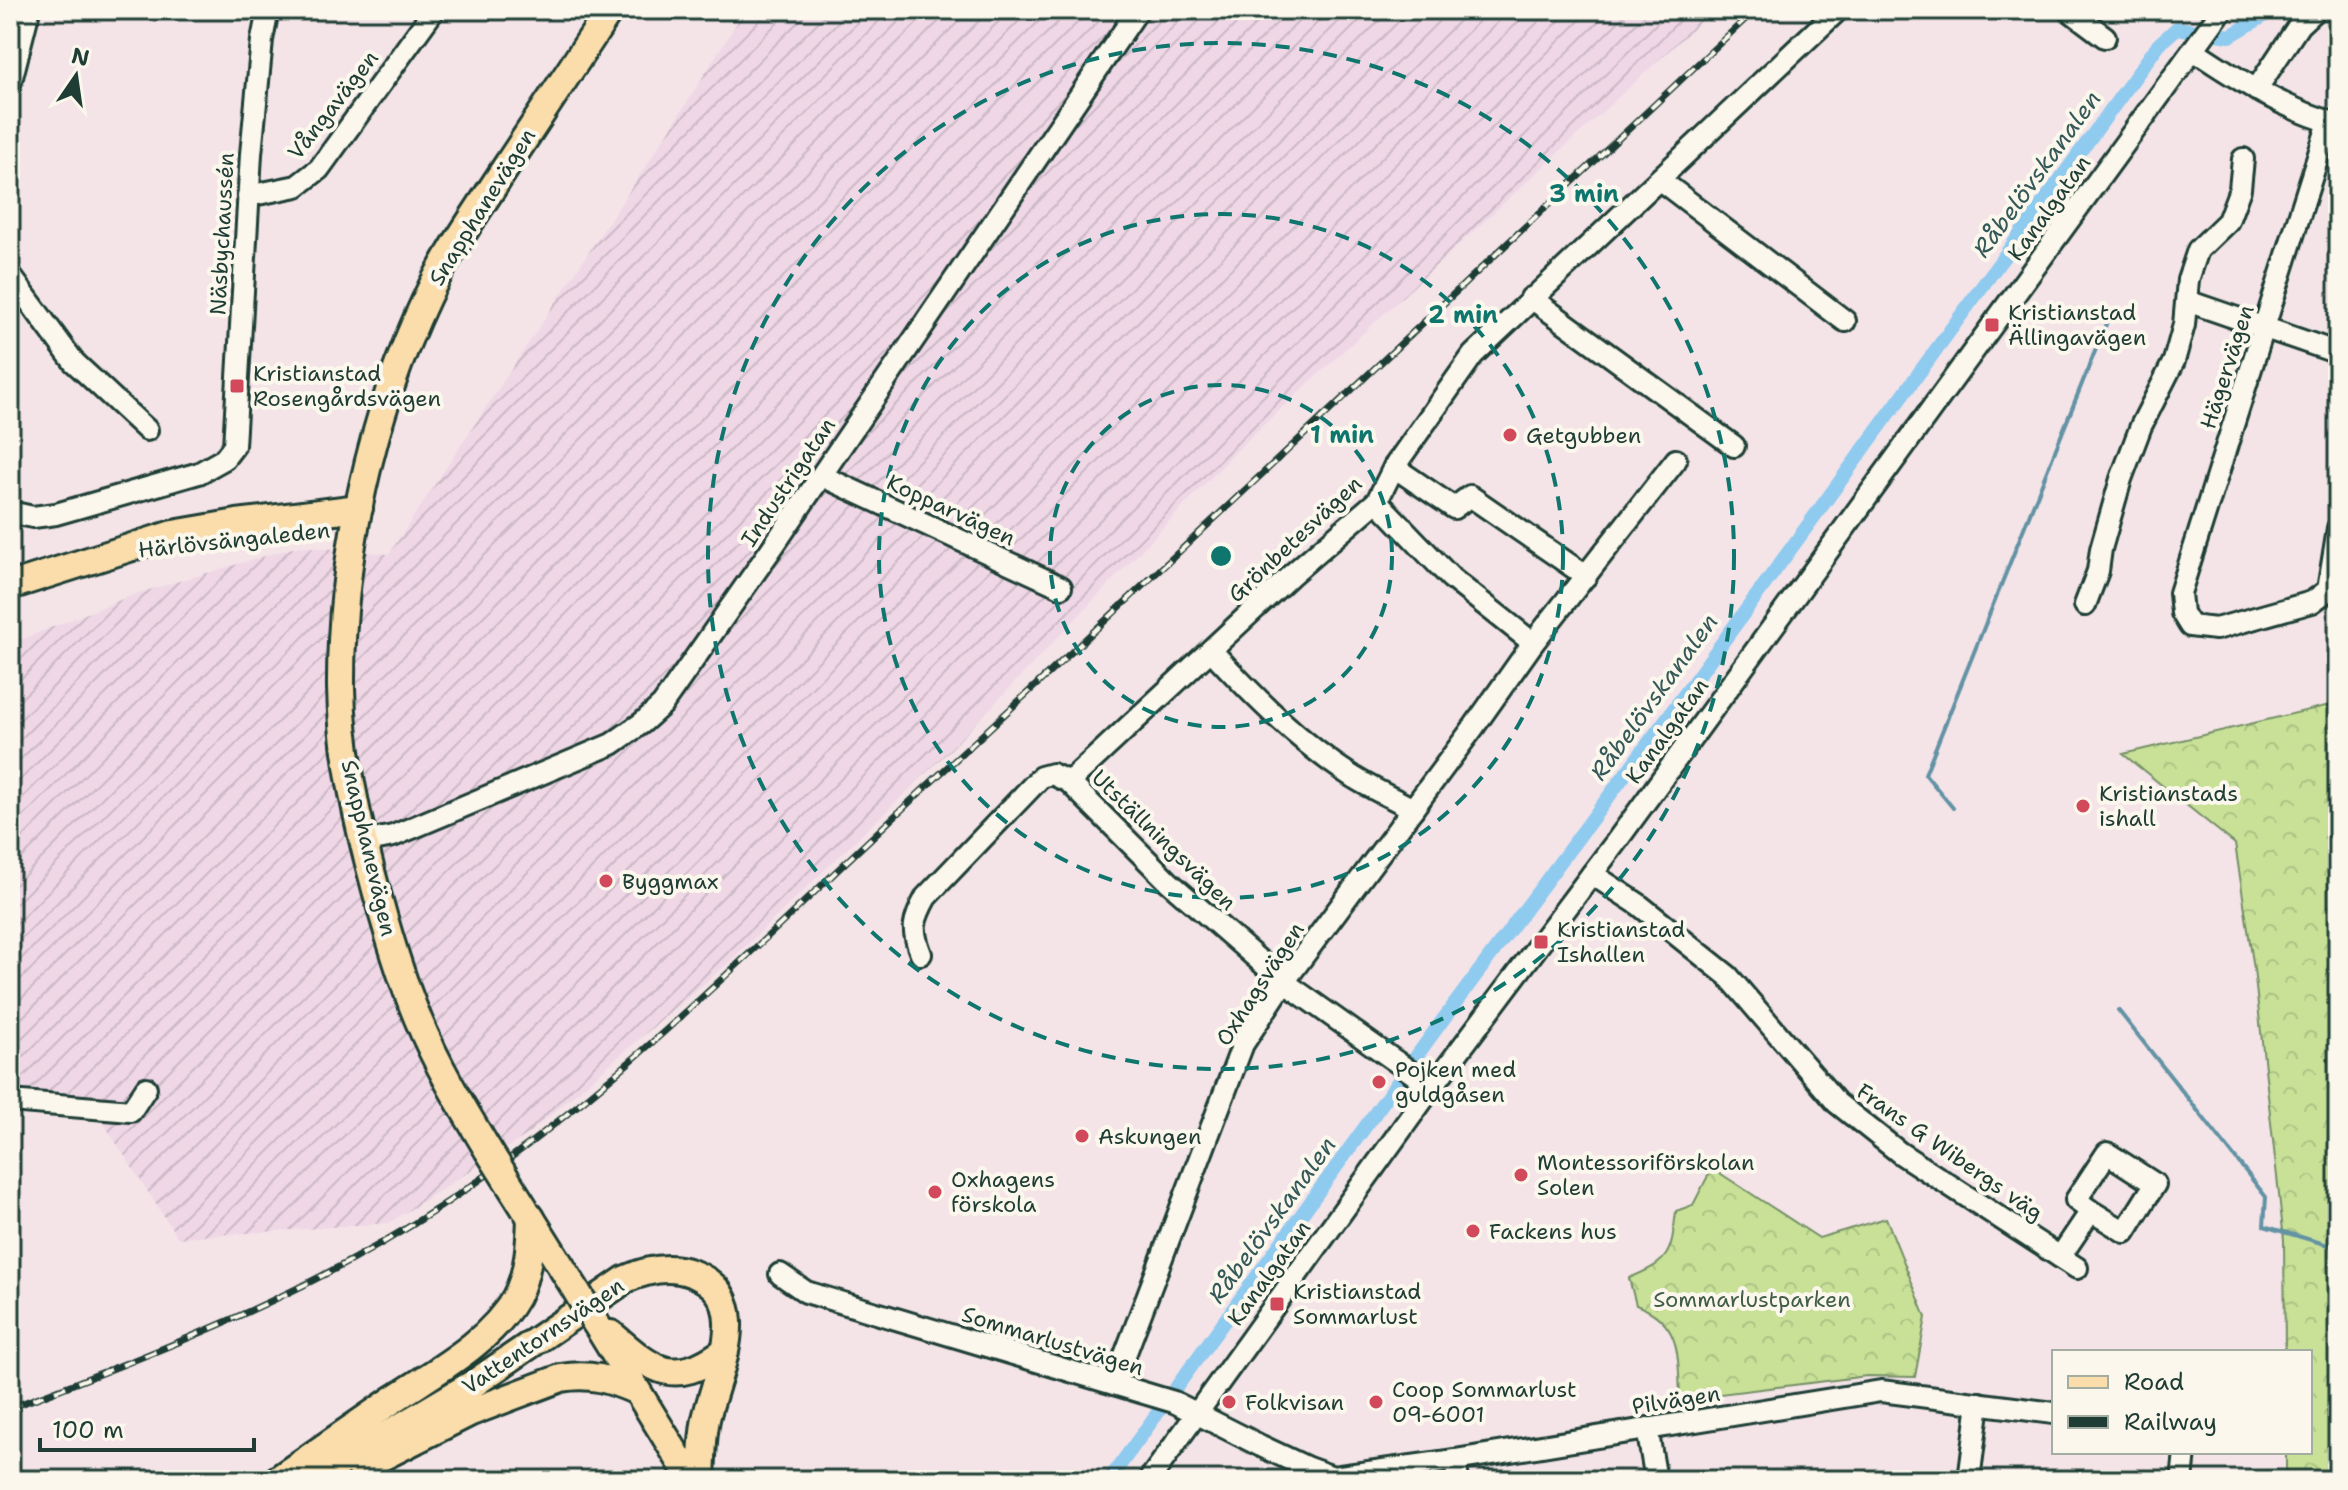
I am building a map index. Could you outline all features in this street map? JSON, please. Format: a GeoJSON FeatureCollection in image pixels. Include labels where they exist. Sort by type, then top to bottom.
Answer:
{"type":"FeatureCollection","features":[{"type":"Feature","properties":{"kind":"main road","name":"Snapphanevägen"},"geometry":{"type":"LineString","coordinates":[[610,10],[458,239],[428,295],[398,363],[357,519],[345,604],[341,689],[347,765],[363,842],[392,947],[418,1019],[446,1078],[488,1150],[692,1480]]}},
{"type":"Feature","properties":{"kind":"main road","name":"Härlövsängaleden"},"geometry":{"type":"LineString","coordinates":[[10,586],[173,534],[237,523],[357,519]]}},
{"type":"Feature","properties":{"kind":"main road"},"geometry":{"type":"LineString","coordinates":[[528,1214],[528,1259],[522,1283],[515,1299],[491,1329],[334,1453],[348,1465],[376,1460],[471,1412],[561,1378],[602,1377],[637,1391]]}},
{"type":"Feature","properties":{"kind":"main road","name":"Vattentornsvägen"},"geometry":{"type":"LineString","coordinates":[[277,1480],[400,1425],[476,1382],[626,1279],[650,1270],[688,1271],[705,1279],[726,1303],[730,1321],[706,1419],[701,1480]]}},
{"type":"Feature","properties":{"kind":"main road"},"geometry":{"type":"LineString","coordinates":[[595,1322],[637,1356],[664,1370],[689,1371],[723,1352]]}},
{"type":"Feature","properties":{"kind":"main road","name":"Vattentornsvägen"},"geometry":{"type":"LineString","coordinates":[[306,1480],[334,1453]]}},
{"type":"Feature","properties":{"kind":"street"},"geometry":{"type":"LineString","coordinates":[[10,85],[29,10]]}},
{"type":"Feature","properties":{"kind":"street","name":"Näsbychaussén"},"geometry":{"type":"LineString","coordinates":[[10,512],[33,517],[56,514],[199,473],[224,459],[234,446],[248,196],[262,40],[268,10]]}},
{"type":"Feature","properties":{"kind":"street","name":"Vångavägen"},"geometry":{"type":"LineString","coordinates":[[248,196],[297,186],[319,169],[434,10]]}},
{"type":"Feature","properties":{"kind":"street","name":"Industrigatan"},"geometry":{"type":"LineString","coordinates":[[363,842],[393,836],[612,744],[662,705],[822,476],[1138,10]]}},
{"type":"Feature","properties":{"kind":"street","name":"Grönbetesvägen"},"geometry":{"type":"LineString","coordinates":[[1069,782],[1291,575],[1377,501],[1394,467],[1473,355],[1838,10]]}},
{"type":"Feature","properties":{"kind":"street"},"geometry":{"type":"LineString","coordinates":[[2069,10],[2105,37]]}},
{"type":"Feature","properties":{"kind":"street"},"geometry":{"type":"LineString","coordinates":[[2256,90],[2299,25],[2315,10]]}},
{"type":"Feature","properties":{"kind":"street","name":"Kanalgatan"},"geometry":{"type":"LineString","coordinates":[[1149,1480],[1432,1087],[1592,874],[2220,14]]}},
{"type":"Feature","properties":{"kind":"street"},"geometry":{"type":"LineString","coordinates":[[2199,44],[2256,90],[2294,110],[2333,123]]}},
{"type":"Feature","properties":{"kind":"street","name":"Hägervägen"},"geometry":{"type":"LineString","coordinates":[[2333,123],[2180,593],[2182,613],[2190,626],[2216,629],[2312,602],[2328,590],[2338,528]]}},
{"type":"Feature","properties":{"kind":"street"},"geometry":{"type":"LineString","coordinates":[[2085,605],[2098,571],[2101,549],[2121,479],[2141,426],[2174,361],[2187,301],[2188,280],[2198,250],[2228,221],[2235,207],[2243,159]]}},
{"type":"Feature","properties":{"kind":"street"},"geometry":{"type":"LineString","coordinates":[[1660,180],[1845,321]]}},
{"type":"Feature","properties":{"kind":"street"},"geometry":{"type":"LineString","coordinates":[[10,275],[74,362],[147,430]]}},
{"type":"Feature","properties":{"kind":"street"},"geometry":{"type":"LineString","coordinates":[[1531,298],[1734,446]]}},
{"type":"Feature","properties":{"kind":"street"},"geometry":{"type":"LineString","coordinates":[[2187,301],[2338,353]]}},
{"type":"Feature","properties":{"kind":"street","name":"Oxhagsvägen"},"geometry":{"type":"LineString","coordinates":[[1114,1384],[1243,1044],[1284,982],[1533,643],[1676,460]]}},
{"type":"Feature","properties":{"kind":"street"},"geometry":{"type":"LineString","coordinates":[[1394,467],[1454,508],[1470,496],[1586,576]]}},
{"type":"Feature","properties":{"kind":"street","name":"Kopparvägen"},"geometry":{"type":"LineString","coordinates":[[822,476],[1061,587]]}},
{"type":"Feature","properties":{"kind":"street"},"geometry":{"type":"LineString","coordinates":[[1377,501],[1451,578],[1533,643]]}},
{"type":"Feature","properties":{"kind":"street"},"geometry":{"type":"LineString","coordinates":[[1211,650],[1259,703],[1309,744],[1354,777],[1413,809]]}},
{"type":"Feature","properties":{"kind":"street","name":"Utställningsvägen"},"geometry":{"type":"LineString","coordinates":[[921,954],[913,934],[916,915],[926,897],[1041,777],[1052,774],[1069,782],[1169,882],[1284,982],[1432,1087]]}},
{"type":"Feature","properties":{"kind":"street","name":"Frans G Wibergs väg"},"geometry":{"type":"LineString","coordinates":[[1592,874],[1638,904],[1728,976],[1837,1103],[1900,1153],[2068,1262],[2091,1211]]}},
{"type":"Feature","properties":{"kind":"street"},"geometry":{"type":"LineString","coordinates":[[10,1101],[131,1111],[146,1088]]}},
{"type":"Feature","properties":{"kind":"street","name":"Sommarlustvägen"},"geometry":{"type":"LineString","coordinates":[[780,1274],[806,1292],[1174,1402],[1199,1412],[1308,1474]]}},
{"type":"Feature","properties":{"kind":"street","name":"Pilvägen"},"geometry":{"type":"LineString","coordinates":[[1308,1474],[1333,1477],[1456,1470],[1647,1428],[1881,1391],[2052,1413]]}},
{"type":"Feature","properties":{"kind":"street"},"geometry":{"type":"LineString","coordinates":[[1969,1480],[1979,1403]]}},
{"type":"Feature","properties":{"kind":"street"},"geometry":{"type":"LineString","coordinates":[[1647,1428],[1656,1480]]}},
{"type":"Feature","properties":{"kind":"street"},"geometry":{"type":"LineString","coordinates":[[2182,1480],[2185,1454]]}},
{"type":"Feature","properties":{"kind":"shaded area"},"geometry":{"type":"Polygon","coordinates":[[[745,10],[1713,10],[1244,443],[950,750],[728,963],[527,1135],[389,1223],[178,1238],[87,1098],[10,1092],[10,644],[135,594],[299,546],[389,554],[667,134],[745,10]]]}},
{"type":"Feature","properties":{"kind":"green space"},"geometry":{"type":"Polygon","coordinates":[[[2338,703],[2338,1480],[2286,1480],[2286,1454],[2312,1454],[2312,1350],[2285,1350],[2284,1240],[2254,969],[2235,844],[2123,754],[2338,703]]]}},
{"type":"Feature","properties":{"kind":"green space","name":"Sommarlustparken"},"geometry":{"type":"Polygon","coordinates":[[[1712,1168],[1819,1238],[1886,1218],[1926,1317],[1915,1377],[1867,1376],[1680,1399],[1677,1355],[1670,1331],[1651,1312],[1636,1305],[1629,1278],[1661,1261],[1670,1247],[1676,1211],[1693,1205],[1712,1168]]]}},
{"type":"Feature","properties":{"kind":"waterway","name":"Råbelövskanalen"},"geometry":{"type":"LineString","coordinates":[[1109,1480],[2159,44],[2177,28],[2230,36],[2274,10]]}},
{"type":"Feature","properties":{"kind":"waterway"},"geometry":{"type":"LineString","coordinates":[[1953,808],[1925,774],[2108,319]]}},
{"type":"Feature","properties":{"kind":"waterway"},"geometry":{"type":"LineString","coordinates":[[2118,1010],[2266,1197],[2264,1226],[2338,1248]]}},
{"type":"Feature","properties":{"kind":"railway"},"geometry":{"type":"LineString","coordinates":[[10,1408],[231,1320],[338,1268],[440,1207],[570,1111],[693,1006],[1755,10]]}},
{"type":"Feature","properties":{"kind":"place","name":"Kristianstad Ällingavägen"},"geometry":{"type":"Point","coordinates":[1992,325]}},
{"type":"Feature","properties":{"kind":"place","name":"Kristianstad Rosengårdsvägen"},"geometry":{"type":"Point","coordinates":[237,386]}},
{"type":"Feature","properties":{"kind":"place","name":"Getgubben"},"geometry":{"type":"Point","coordinates":[1510,435]}},
{"type":"Feature","properties":{"kind":"place","name":"Kristianstads ishall"},"geometry":{"type":"Point","coordinates":[2083,806]}},
{"type":"Feature","properties":{"kind":"place","name":"Byggmax"},"geometry":{"type":"Point","coordinates":[606,881]}},
{"type":"Feature","properties":{"kind":"place","name":"Kristianstad Ishallen"},"geometry":{"type":"Point","coordinates":[1541,942]}},
{"type":"Feature","properties":{"kind":"place","name":"Pojken med guldgåsen"},"geometry":{"type":"Point","coordinates":[1379,1082]}},
{"type":"Feature","properties":{"kind":"place","name":"Askungen"},"geometry":{"type":"Point","coordinates":[1082,1136]}},
{"type":"Feature","properties":{"kind":"place","name":"Montessoriförskolan Solen"},"geometry":{"type":"Point","coordinates":[1521,1175]}},
{"type":"Feature","properties":{"kind":"place","name":"Oxhagens förskola"},"geometry":{"type":"Point","coordinates":[935,1192]}},
{"type":"Feature","properties":{"kind":"place","name":"Fackens hus"},"geometry":{"type":"Point","coordinates":[1473,1231]}},
{"type":"Feature","properties":{"kind":"place","name":"Kristianstad Sommarlust"},"geometry":{"type":"Point","coordinates":[1277,1304]}},
{"type":"Feature","properties":{"kind":"place","name":"Folkvisan"},"geometry":{"type":"Point","coordinates":[1229,1402]}},
{"type":"Feature","properties":{"kind":"place","name":"Coop Sommarlust 09-6001"},"geometry":{"type":"Point","coordinates":[1376,1402]}}]}
